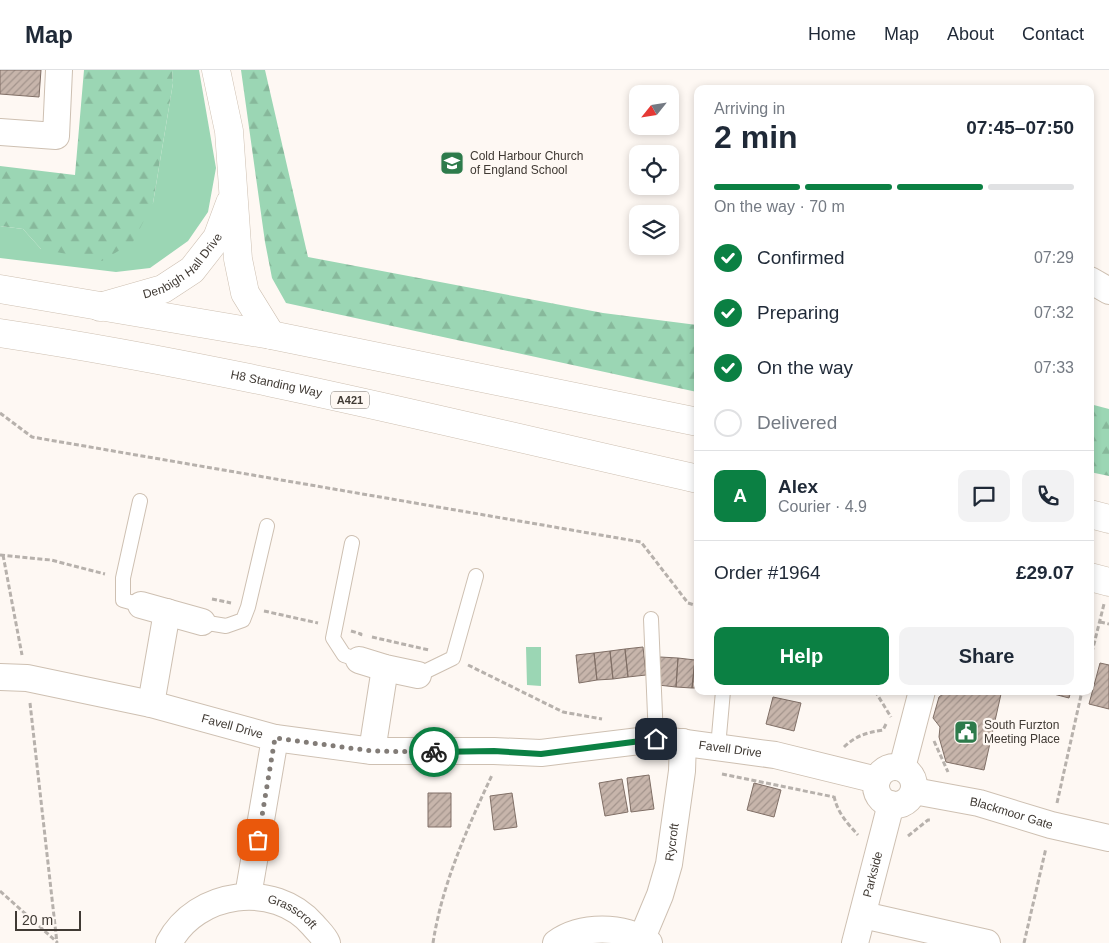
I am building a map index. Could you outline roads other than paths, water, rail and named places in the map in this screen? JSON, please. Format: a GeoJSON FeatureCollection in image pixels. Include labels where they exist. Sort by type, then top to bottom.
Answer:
{"type":"FeatureCollection","features":[{"type":"Feature","properties":{"kind":"main road","name":"Denbigh Hall Drive"},"geometry":{"type":"LineString","coordinates":[[216,70],[229,131],[238,259],[245,293],[271,335]]}},
{"type":"Feature","properties":{"kind":"main road","name":"Denbigh Hall Drive"},"geometry":{"type":"LineString","coordinates":[[100,306],[163,289],[192,270],[217,238],[234,192]]}},
{"type":"Feature","properties":{"kind":"main road"},"geometry":{"type":"LineString","coordinates":[[0,289],[271,335],[694,421]]}},
{"type":"Feature","properties":{"kind":"main road","name":"H8 Standing Way"},"geometry":{"type":"LineString","coordinates":[[0,333],[92,347],[382,406],[694,479]]}},
{"type":"Feature","properties":{"kind":"main road"},"geometry":{"type":"LineString","coordinates":[[1094,515],[1109,519]]}},
{"type":"Feature","properties":{"kind":"street"},"geometry":{"type":"LineString","coordinates":[[0,132],[56,136],[59,70]]}},
{"type":"Feature","properties":{"kind":"street"},"geometry":{"type":"LineString","coordinates":[[1094,282],[1109,291]]}},
{"type":"Feature","properties":{"kind":"street"},"geometry":{"type":"LineString","coordinates":[[140,605],[202,622]]}},
{"type":"Feature","properties":{"kind":"street"},"geometry":{"type":"LineString","coordinates":[[151,704],[167,612]]}},
{"type":"Feature","properties":{"kind":"street"},"geometry":{"type":"LineString","coordinates":[[359,660],[418,675]]}},
{"type":"Feature","properties":{"kind":"street"},"geometry":{"type":"LineString","coordinates":[[372,751],[385,668]]}},
{"type":"Feature","properties":{"kind":"street","name":"Favell Drive"},"geometry":{"type":"LineString","coordinates":[[0,677],[27,678],[151,704],[275,738],[372,751],[494,751],[541,754],[656,739],[775,755],[877,780]]}},
{"type":"Feature","properties":{"kind":"street"},"geometry":{"type":"LineString","coordinates":[[902,768],[921,695]]}},
{"type":"Feature","properties":{"kind":"street"},"geometry":{"type":"LineString","coordinates":[[248,896],[275,738]]}},
{"type":"Feature","properties":{"kind":"street","name":"Rycroft"},"geometry":{"type":"LineString","coordinates":[[556,943],[585,931],[614,930],[645,941],[669,864],[682,771],[683,742]]}},
{"type":"Feature","properties":{"kind":"street"},"geometry":{"type":"LineString","coordinates":[[896,766],[911,774],[914,791],[907,800],[897,805],[891,804],[885,802],[877,792],[877,780],[884,770],[896,766]]}},
{"type":"Feature","properties":{"kind":"street","name":"Blackmoor Gate"},"geometry":{"type":"LineString","coordinates":[[914,791],[979,804],[1052,810],[1109,838]]}},
{"type":"Feature","properties":{"kind":"street","name":"Parkside"},"geometry":{"type":"LineString","coordinates":[[855,943],[891,804]]}},
{"type":"Feature","properties":{"kind":"street","name":"Grasscroft"},"geometry":{"type":"LineString","coordinates":[[169,943],[175,932],[195,913],[220,900],[248,896],[278,901],[306,916],[327,943]]}},
{"type":"Feature","properties":{"kind":"street"},"geometry":{"type":"LineString","coordinates":[[863,915],[987,943]]}},
{"type":"Feature","properties":{"kind":"lane"},"geometry":{"type":"LineString","coordinates":[[140,501],[123,578],[123,600],[140,605]]}},
{"type":"Feature","properties":{"kind":"lane"},"geometry":{"type":"LineString","coordinates":[[202,622],[226,626],[243,620],[248,607],[267,526]]}},
{"type":"Feature","properties":{"kind":"lane"},"geometry":{"type":"LineString","coordinates":[[352,543],[333,638],[344,655],[359,660]]}},
{"type":"Feature","properties":{"kind":"lane"},"geometry":{"type":"LineString","coordinates":[[418,675],[453,658],[476,576]]}},
{"type":"Feature","properties":{"kind":"lane"},"geometry":{"type":"LineString","coordinates":[[651,619],[656,739]]}},
{"type":"Feature","properties":{"kind":"lane"},"geometry":{"type":"LineString","coordinates":[[718,747],[723,695]]}},
{"type":"Feature","properties":{"kind":"place","name":"Cold Harbour Church of England School"},"geometry":{"type":"Point","coordinates":[452,163]}},
{"type":"Feature","properties":{"kind":"place","name":"South Furzton Meeting Place"},"geometry":{"type":"Point","coordinates":[966,732]}}]}
